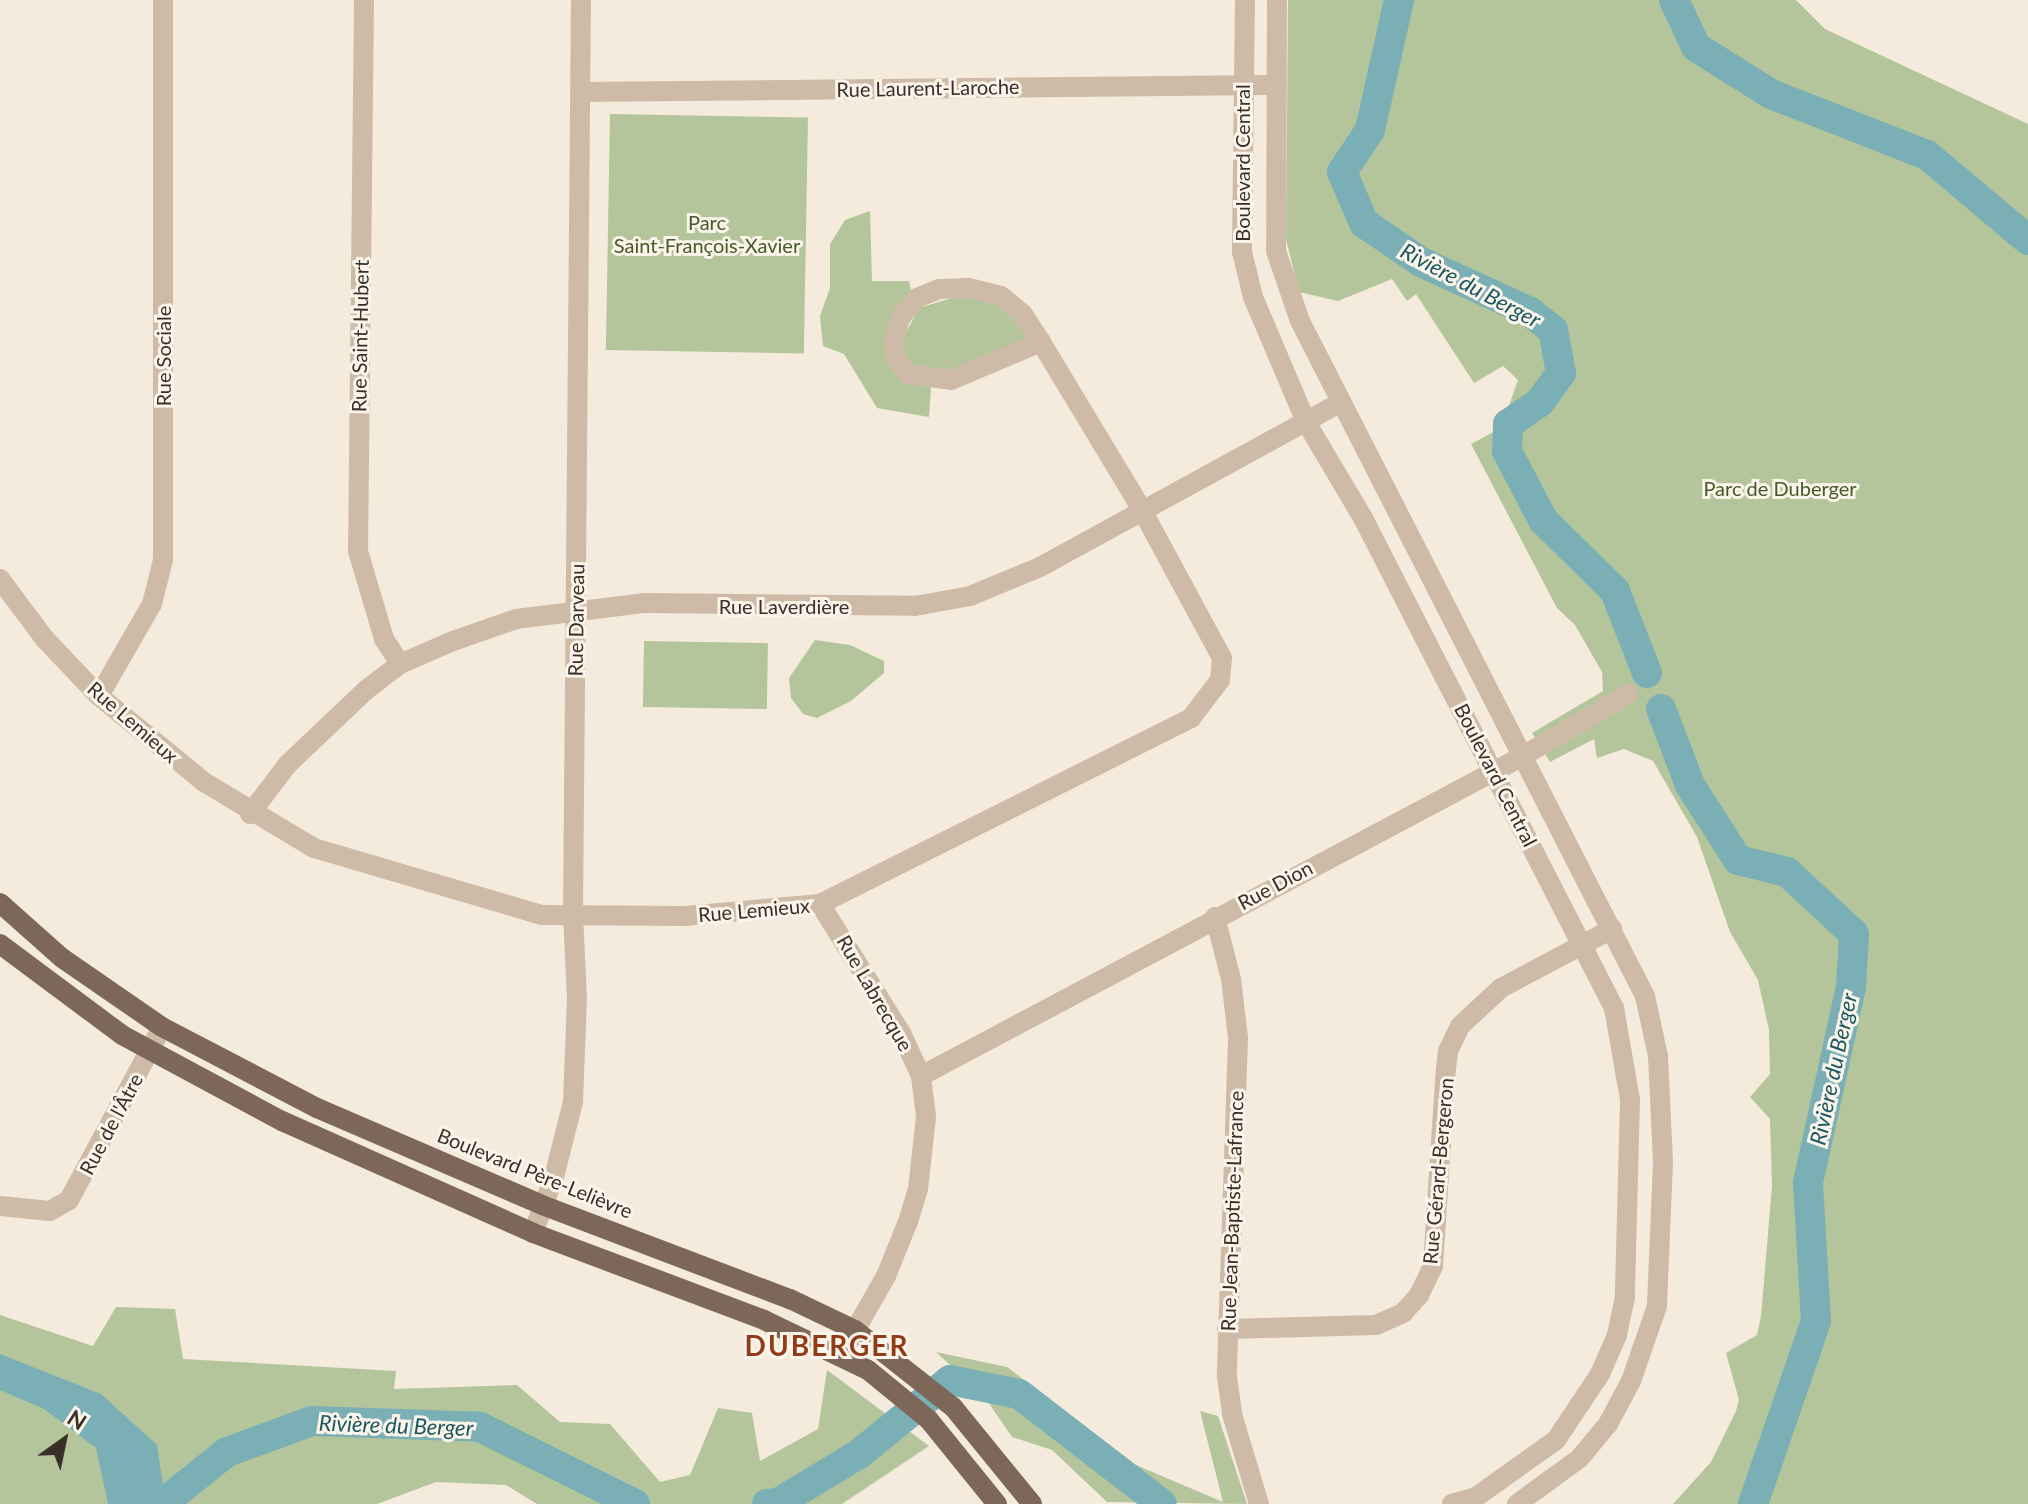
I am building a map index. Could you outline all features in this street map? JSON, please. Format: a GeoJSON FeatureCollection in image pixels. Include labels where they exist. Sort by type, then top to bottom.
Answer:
{"type":"FeatureCollection","features":[{"type":"Feature","properties":{"kind":"main road","name":"Boulevard Père-Lelièvre"},"geometry":{"type":"LineString","coordinates":[[0,903],[62,958],[162,1027],[317,1108],[542,1205],[790,1299],[855,1330],[905,1365],[959,1414],[1032,1504]]}},
{"type":"Feature","properties":{"kind":"main road"},"geometry":{"type":"LineString","coordinates":[[0,944],[149,1051],[307,1133],[533,1233],[841,1355],[889,1384],[937,1429],[997,1504]]}},
{"type":"Feature","properties":{"kind":"street","name":"Rue Sociale"},"geometry":{"type":"LineString","coordinates":[[99,696],[152,604],[163,560],[163,0]]}},
{"type":"Feature","properties":{"kind":"street","name":"Rue Saint-Hubert"},"geometry":{"type":"LineString","coordinates":[[364,0],[358,551],[384,639],[400,664]]}},
{"type":"Feature","properties":{"kind":"street","name":"Rue Darveau"},"geometry":{"type":"LineString","coordinates":[[533,1233],[573,1102],[577,999],[573,913],[581,0]]}},
{"type":"Feature","properties":{"kind":"street","name":"Boulevard Central"},"geometry":{"type":"LineString","coordinates":[[1245,0],[1242,252],[1253,297],[1306,422],[1494,770],[1614,1008],[1630,1100],[1625,1297],[1617,1335],[1585,1403],[1556,1440],[1476,1497],[1452,1504]]}},
{"type":"Feature","properties":{"kind":"street","name":"Boulevard Central"},"geometry":{"type":"LineString","coordinates":[[1277,0],[1276,251],[1300,321],[1645,996],[1658,1056],[1663,1162],[1657,1306],[1631,1381],[1608,1424],[1580,1458],[1517,1504]]}},
{"type":"Feature","properties":{"kind":"street","name":"Rue Laurent-Laroche"},"geometry":{"type":"LineString","coordinates":[[580,92],[1275,85]]}},
{"type":"Feature","properties":{"kind":"street","name":"Rue Lemieux"},"geometry":{"type":"LineString","coordinates":[[0,579],[44,638],[99,696],[250,814],[314,848],[541,915],[685,916],[820,904],[1191,718],[1208,700],[1220,680],[1222,658],[1141,508],[1041,342],[1023,314],[1001,296],[968,288],[939,289],[917,298],[900,318],[894,342],[895,358],[908,374],[930,380],[951,380],[1041,342]]}},
{"type":"Feature","properties":{"kind":"street","name":"Rue Laverdière"},"geometry":{"type":"LineString","coordinates":[[250,814],[325,726],[400,664],[516,619],[576,609],[645,603],[915,606],[970,596],[1040,567],[1141,508],[1341,402]]}},
{"type":"Feature","properties":{"kind":"street","name":"Rue Dion"},"geometry":{"type":"LineString","coordinates":[[921,1076],[1215,917],[1523,756],[1628,694]]}},
{"type":"Feature","properties":{"kind":"street","name":"Rue Labrecque"},"geometry":{"type":"LineString","coordinates":[[820,904],[866,972],[921,1076],[926,1117],[918,1189],[886,1276],[841,1355]]}},
{"type":"Feature","properties":{"kind":"street","name":"Rue Jean-Baptiste-Lafrance"},"geometry":{"type":"LineString","coordinates":[[1215,917],[1231,979],[1238,1038],[1227,1329],[1232,1414],[1259,1504]]}},
{"type":"Feature","properties":{"kind":"street","name":"Rue Gérard-Bergeron"},"geometry":{"type":"LineString","coordinates":[[1227,1329],[1376,1325],[1403,1313],[1419,1295],[1433,1266],[1448,1051],[1460,1026],[1501,988],[1612,929]]}},
{"type":"Feature","properties":{"kind":"street","name":"Rue de l'Âtre"},"geometry":{"type":"LineString","coordinates":[[0,1206],[50,1211],[69,1200],[162,1027]]}},
{"type":"Feature","properties":{"kind":"green space","name":"Parc de Duberger"},"geometry":{"type":"Polygon","coordinates":[[[1288,0],[1796,0],[1825,29],[2028,124],[2028,1504],[1673,1504],[1711,1462],[1736,1411],[1739,1400],[1726,1353],[1757,1335],[1761,1316],[1772,1186],[1770,1119],[1750,1097],[1770,1074],[1769,1030],[1758,980],[1730,932],[1697,837],[1653,761],[1624,749],[1597,758],[1594,739],[1550,762],[1532,733],[1603,691],[1602,672],[1575,625],[1557,608],[1471,444],[1501,428],[1518,380],[1503,366],[1474,383],[1416,294],[1407,301],[1392,279],[1338,301],[1299,292],[1286,239],[1288,0]]]}},
{"type":"Feature","properties":{"kind":"green space","name":"Parc Saint-François-Xavier"},"geometry":{"type":"Polygon","coordinates":[[[610,114],[808,117],[804,353],[606,350],[610,114]]]}},
{"type":"Feature","properties":{"kind":"green space"},"geometry":{"type":"Polygon","coordinates":[[[870,211],[872,281],[909,281],[912,295],[887,358],[931,387],[929,417],[877,408],[844,354],[823,346],[820,316],[830,288],[830,244],[845,220],[870,211]]]}},
{"type":"Feature","properties":{"kind":"green space"},"geometry":{"type":"Polygon","coordinates":[[[965,294],[997,302],[1016,318],[1028,340],[949,372],[914,367],[903,359],[901,342],[919,308],[965,294]]]}},
{"type":"Feature","properties":{"kind":"green space"},"geometry":{"type":"Polygon","coordinates":[[[815,640],[850,645],[884,661],[884,673],[851,701],[817,718],[803,714],[791,698],[789,678],[815,640]]]}},
{"type":"Feature","properties":{"kind":"green space"},"geometry":{"type":"Polygon","coordinates":[[[644,641],[768,643],[767,709],[643,707],[644,641]]]}},
{"type":"Feature","properties":{"kind":"green space"},"geometry":{"type":"Polygon","coordinates":[[[116,1307],[175,1309],[183,1359],[396,1371],[394,1389],[517,1385],[560,1422],[610,1424],[660,1482],[690,1475],[718,1408],[752,1413],[760,1461],[818,1429],[827,1370],[929,1446],[842,1504],[537,1504],[506,1485],[436,1482],[377,1504],[160,1504],[161,1487],[155,1504],[0,1504],[0,1315],[93,1346],[116,1307]]]}},
{"type":"Feature","properties":{"kind":"green space"},"geometry":{"type":"Polygon","coordinates":[[[936,1352],[1007,1367],[1136,1465],[1223,1502],[1200,1411],[1218,1416],[1247,1504],[1107,1502],[1052,1450],[1012,1437],[984,1396],[936,1352]]]}},
{"type":"Feature","properties":{"kind":"water"},"geometry":{"type":"Polygon","coordinates":[[[0,1354],[101,1394],[157,1445],[166,1504],[108,1504],[96,1448],[44,1409],[0,1390],[0,1354]]]}},
{"type":"Feature","properties":{"kind":"waterway","name":"Rivière du Berger"},"geometry":{"type":"LineString","coordinates":[[1399,0],[1370,130],[1342,172],[1364,223],[1421,262],[1530,312],[1553,330],[1561,373],[1540,402],[1508,424],[1507,451],[1543,520],[1615,591],[1647,673]]}},
{"type":"Feature","properties":{"kind":"waterway","name":"Rivière du Berger"},"geometry":{"type":"LineString","coordinates":[[1674,0],[1696,47],[1771,94],[1927,155],[2028,240]]}},
{"type":"Feature","properties":{"kind":"waterway","name":"Rivière du Berger"},"geometry":{"type":"LineString","coordinates":[[1661,709],[1690,785],[1738,860],[1787,872],[1854,934],[1851,987],[1808,1183],[1816,1321],[1753,1504]]}},
{"type":"Feature","properties":{"kind":"waterway","name":"Rivière du Berger"},"geometry":{"type":"LineString","coordinates":[[767,1504],[778,1503],[859,1454],[950,1380],[1019,1394],[1162,1504]]}},
{"type":"Feature","properties":{"kind":"waterway","name":"Rivière du Berger"},"geometry":{"type":"LineString","coordinates":[[162,1504],[227,1452],[312,1421],[480,1427],[635,1504]]}},
{"type":"Feature","properties":{"kind":"district","name":"DUBERGER"},"geometry":{"type":"Point","coordinates":[827,1345]}}]}
